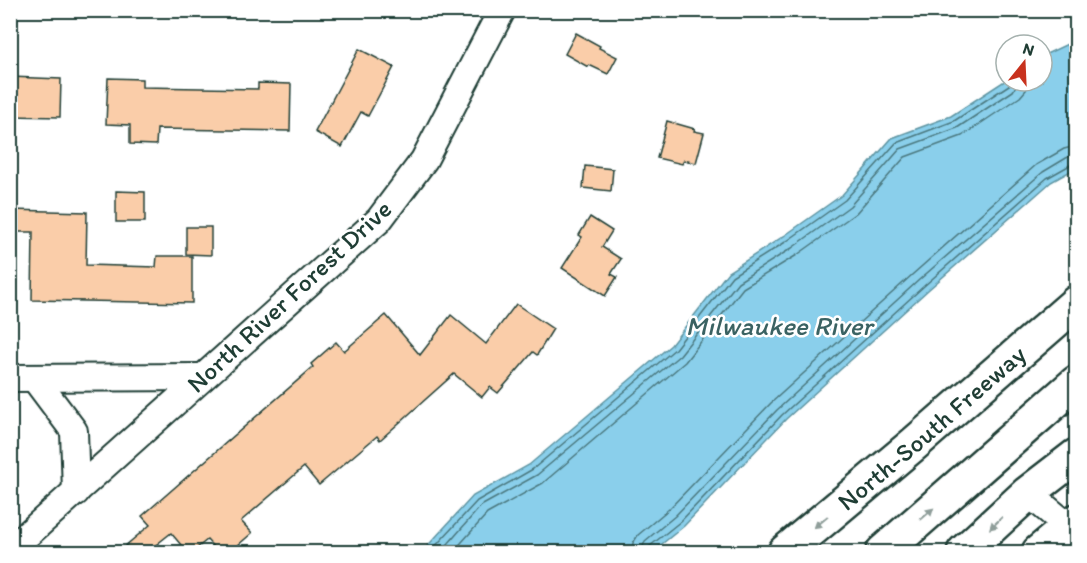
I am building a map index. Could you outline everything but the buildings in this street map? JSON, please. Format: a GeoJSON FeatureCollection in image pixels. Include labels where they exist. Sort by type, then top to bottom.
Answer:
{"type":"FeatureCollection","features":[{"type":"Feature","properties":{"kind":"main road","name":"North-South Freeway"},"geometry":{"type":"LineString","coordinates":[[785,552],[1077,303]]}},
{"type":"Feature","properties":{"kind":"main road"},"geometry":{"type":"LineString","coordinates":[[883,552],[1077,383]]}},
{"type":"Feature","properties":{"kind":"main road"},"geometry":{"type":"LineString","coordinates":[[964,552],[1028,493],[1077,456]]}},
{"type":"Feature","properties":{"kind":"main road"},"geometry":{"type":"LineString","coordinates":[[1039,552],[1074,527]]}},
{"type":"Feature","properties":{"kind":"street","name":"North River Forest Drive"},"geometry":{"type":"LineString","coordinates":[[10,550],[379,220],[424,160],[502,10]]}},
{"type":"Feature","properties":{"kind":"street"},"geometry":{"type":"LineString","coordinates":[[23,379],[202,377]]}},
{"type":"Feature","properties":{"kind":"street"},"geometry":{"type":"LineString","coordinates":[[23,379],[74,431],[76,492]]}},
{"type":"Feature","properties":{"kind":"street"},"geometry":{"type":"LineString","coordinates":[[1028,493],[1074,527]]}},
{"type":"Feature","properties":{"kind":"water","name":"Milwaukee River"},"geometry":{"type":"Polygon","coordinates":[[[1076,40],[1076,168],[1051,182],[928,290],[786,419],[684,526],[652,552],[422,552],[473,496],[529,465],[671,345],[728,272],[842,195],[892,138],[951,116],[994,88],[994,93],[1054,93],[1054,50],[1076,40]]]}}]}
